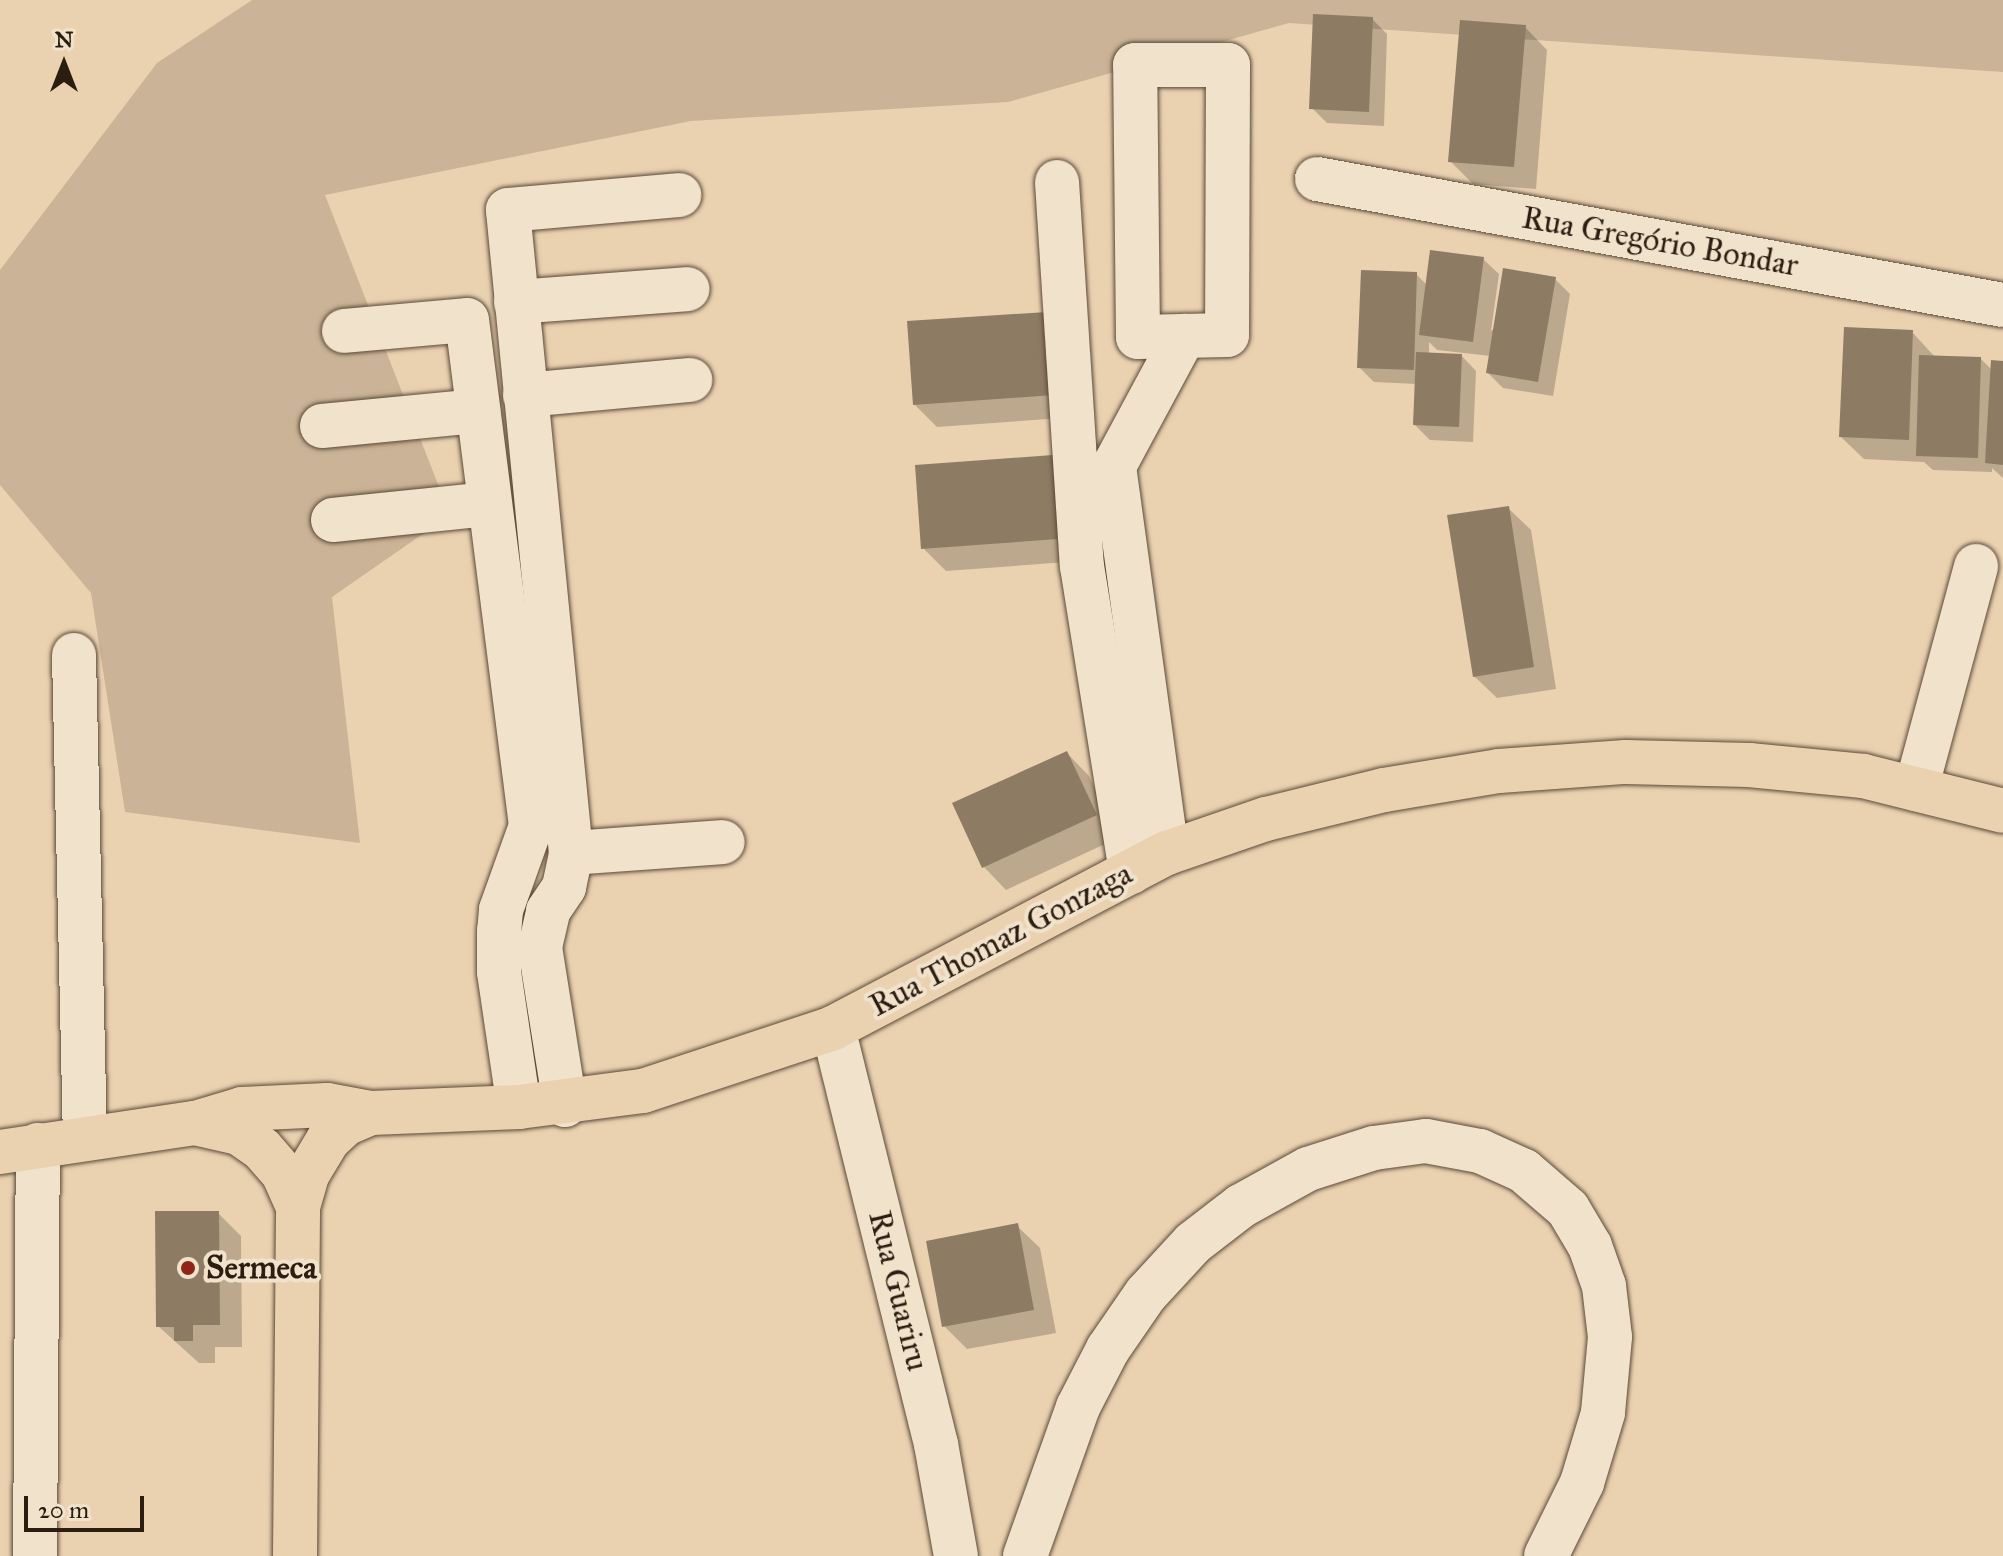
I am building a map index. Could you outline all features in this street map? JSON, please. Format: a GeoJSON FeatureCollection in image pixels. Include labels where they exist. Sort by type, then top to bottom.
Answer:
{"type":"FeatureCollection","features":[{"type":"Feature","properties":{"kind":"main road","name":"Rua Thomaz Gonzaga"},"geometry":{"type":"LineString","coordinates":[[19,1149],[195,1123],[242,1109],[327,1105],[371,1113],[565,1105],[658,1087],[833,1028],[1149,862],[1266,819],[1384,790],[1499,771],[1626,762],[1749,765],[1863,776],[2003,811]]}},
{"type":"Feature","properties":{"kind":"main road"},"geometry":{"type":"LineString","coordinates":[[295,1556],[298,1207],[307,1175],[328,1140],[345,1124],[371,1113]]}},
{"type":"Feature","properties":{"kind":"main road"},"geometry":{"type":"LineString","coordinates":[[195,1123],[239,1133],[262,1149],[283,1173],[298,1207]]}},
{"type":"Feature","properties":{"kind":"street"},"geometry":{"type":"LineString","coordinates":[[1135,65],[1228,65],[1227,335],[1184,336],[1138,337],[1135,65]]}},
{"type":"Feature","properties":{"kind":"street","name":"Rua Gregório Bondar"},"geometry":{"type":"LineString","coordinates":[[1317,179],[2003,305]]}},
{"type":"Feature","properties":{"kind":"street"},"geometry":{"type":"LineString","coordinates":[[1057,182],[1082,566],[1149,862]]}},
{"type":"Feature","properties":{"kind":"street"},"geometry":{"type":"LineString","coordinates":[[565,1105],[540,947],[548,911],[564,887],[571,853],[508,210],[679,195]]}},
{"type":"Feature","properties":{"kind":"street"},"geometry":{"type":"LineString","coordinates":[[516,302],[688,289]]}},
{"type":"Feature","properties":{"kind":"street"},"geometry":{"type":"LineString","coordinates":[[344,331],[467,320],[531,826],[501,910],[499,931],[499,972],[519,1107]]}},
{"type":"Feature","properties":{"kind":"street"},"geometry":{"type":"LineString","coordinates":[[1149,862],[1114,466],[1184,336]]}},
{"type":"Feature","properties":{"kind":"street"},"geometry":{"type":"LineString","coordinates":[[525,395],[690,380]]}},
{"type":"Feature","properties":{"kind":"street"},"geometry":{"type":"LineString","coordinates":[[322,426],[478,411]]}},
{"type":"Feature","properties":{"kind":"street"},"geometry":{"type":"LineString","coordinates":[[333,520],[489,504]]}},
{"type":"Feature","properties":{"kind":"street"},"geometry":{"type":"LineString","coordinates":[[1916,789],[1976,566]]}},
{"type":"Feature","properties":{"kind":"street"},"geometry":{"type":"LineString","coordinates":[[74,655],[85,1137]]}},
{"type":"Feature","properties":{"kind":"street"},"geometry":{"type":"LineString","coordinates":[[571,853],[723,842]]}},
{"type":"Feature","properties":{"kind":"street","name":"Rua Guariru"},"geometry":{"type":"LineString","coordinates":[[833,1028],[936,1444],[956,1556]]}},
{"type":"Feature","properties":{"kind":"street"},"geometry":{"type":"LineString","coordinates":[[1025,1556],[1078,1407],[1108,1349],[1146,1294],[1193,1243],[1241,1206],[1308,1169],[1374,1148],[1426,1141],[1480,1151],[1524,1171],[1568,1209],[1590,1246],[1604,1286],[1610,1337],[1603,1413],[1582,1483],[1546,1556]]}},
{"type":"Feature","properties":{"kind":"street"},"geometry":{"type":"LineString","coordinates":[[19,1149],[35,1556]]}},
{"type":"Feature","properties":{"kind":"shaded area"},"geometry":{"type":"Polygon","coordinates":[[[252,0],[2003,0],[2003,72],[1289,23],[1008,102],[691,121],[325,195],[450,515],[332,597],[360,843],[125,812],[91,593],[0,485],[0,270],[157,63],[252,0]]]}},
{"type":"Feature","properties":{"kind":"building"},"geometry":{"type":"Polygon","coordinates":[[[1313,14],[1373,17],[1369,112],[1309,109],[1313,14]]]}},
{"type":"Feature","properties":{"kind":"building"},"geometry":{"type":"Polygon","coordinates":[[[1460,20],[1526,25],[1514,167],[1448,162],[1460,20]]]}},
{"type":"Feature","properties":{"kind":"building"},"geometry":{"type":"Polygon","coordinates":[[[1430,250],[1484,257],[1473,342],[1419,335],[1430,250]]]}},
{"type":"Feature","properties":{"kind":"building"},"geometry":{"type":"Polygon","coordinates":[[[1503,268],[1556,277],[1538,382],[1486,373],[1503,268]]]}},
{"type":"Feature","properties":{"kind":"building"},"geometry":{"type":"Polygon","coordinates":[[[1361,270],[1417,272],[1414,370],[1357,368],[1361,270]]]}},
{"type":"Feature","properties":{"kind":"building"},"geometry":{"type":"Polygon","coordinates":[[[1047,312],[1053,395],[913,405],[907,321],[1047,312]]]}},
{"type":"Feature","properties":{"kind":"building"},"geometry":{"type":"Polygon","coordinates":[[[1844,327],[1913,330],[1909,440],[1839,437],[1844,327]]]}},
{"type":"Feature","properties":{"kind":"building"},"geometry":{"type":"Polygon","coordinates":[[[1416,352],[1462,354],[1459,427],[1413,425],[1416,352]]]}},
{"type":"Feature","properties":{"kind":"building"},"geometry":{"type":"Polygon","coordinates":[[[1919,355],[1981,357],[1978,458],[1916,456],[1919,355]]]}},
{"type":"Feature","properties":{"kind":"building"},"geometry":{"type":"Polygon","coordinates":[[[1991,360],[2003,361],[2003,465],[1985,463],[1991,360]]]}},
{"type":"Feature","properties":{"kind":"building"},"geometry":{"type":"Polygon","coordinates":[[[1066,454],[1072,538],[921,549],[915,465],[1066,454]]]}},
{"type":"Feature","properties":{"kind":"building"},"geometry":{"type":"Polygon","coordinates":[[[1509,506],[1534,667],[1473,677],[1447,515],[1509,506]]]}},
{"type":"Feature","properties":{"kind":"building"},"geometry":{"type":"Polygon","coordinates":[[[1067,751],[1097,815],[982,868],[952,803],[1067,751]]]}},
{"type":"Feature","properties":{"kind":"building","name":"Sermeca"},"geometry":{"type":"Polygon","coordinates":[[[155,1211],[219,1211],[220,1325],[193,1325],[193,1341],[174,1341],[174,1327],[156,1327],[155,1211]]]}},
{"type":"Feature","properties":{"kind":"building"},"geometry":{"type":"Polygon","coordinates":[[[1018,1223],[1034,1310],[942,1327],[926,1241],[1018,1223]]]}},
{"type":"Feature","properties":{"kind":"place","name":"Sermeca"},"geometry":{"type":"Point","coordinates":[188,1268]}}]}
